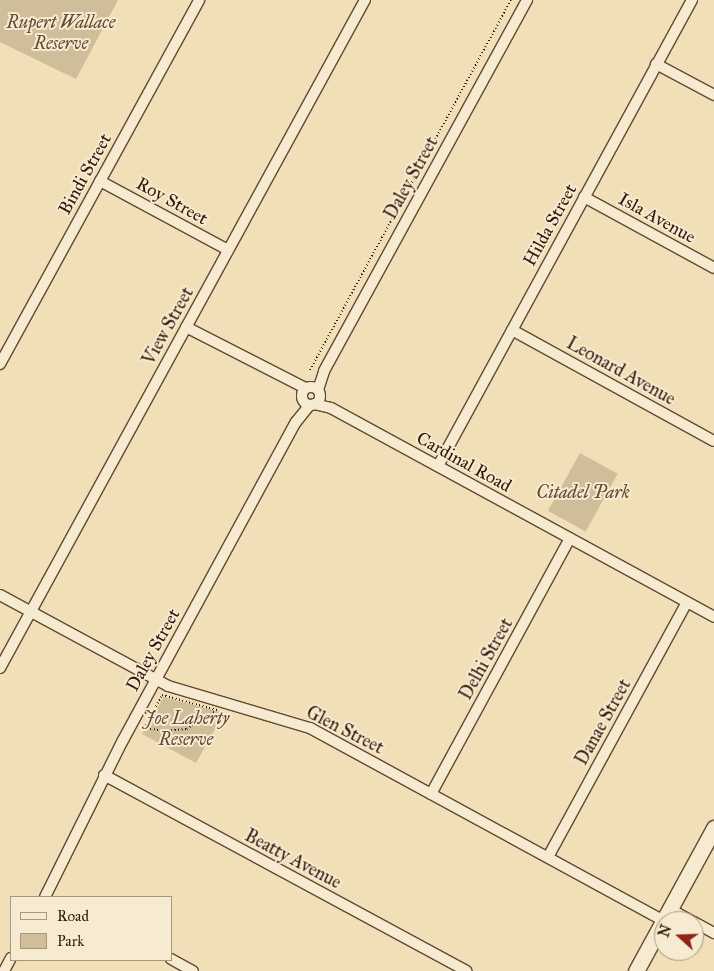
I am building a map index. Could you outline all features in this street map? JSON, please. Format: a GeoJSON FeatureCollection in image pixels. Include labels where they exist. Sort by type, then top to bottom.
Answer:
{"type":"FeatureCollection","features":[{"type":"Feature","properties":{"kind":"street","name":"Bindi Street"},"geometry":{"type":"LineString","coordinates":[[0,364],[199,0]]}},
{"type":"Feature","properties":{"kind":"street","name":"View Street"},"geometry":{"type":"LineString","coordinates":[[0,668],[365,0]]}},
{"type":"Feature","properties":{"kind":"street","name":"Daley Street"},"geometry":{"type":"LineString","coordinates":[[50,896],[104,775],[526,0]]}},
{"type":"Feature","properties":{"kind":"street","name":"Hilda Street"},"geometry":{"type":"LineString","coordinates":[[438,466],[692,0]]}},
{"type":"Feature","properties":{"kind":"street"},"geometry":{"type":"LineString","coordinates":[[656,64],[714,95]]}},
{"type":"Feature","properties":{"kind":"street","name":"Roy Street"},"geometry":{"type":"LineString","coordinates":[[100,181],[228,250]]}},
{"type":"Feature","properties":{"kind":"street","name":"Isla Avenue"},"geometry":{"type":"LineString","coordinates":[[584,197],[714,268]]}},
{"type":"Feature","properties":{"kind":"street","name":"Cardinal Road"},"geometry":{"type":"LineString","coordinates":[[186,327],[714,617]]}},
{"type":"Feature","properties":{"kind":"street","name":"Leonard Avenue"},"geometry":{"type":"LineString","coordinates":[[512,330],[714,440]]}},
{"type":"Feature","properties":{"kind":"street","name":"Delhi Street"},"geometry":{"type":"LineString","coordinates":[[431,794],[570,538]]}},
{"type":"Feature","properties":{"kind":"street","name":"Glen Street"},"geometry":{"type":"LineString","coordinates":[[0,595],[175,689],[301,724],[548,857],[659,911]]}},
{"type":"Feature","properties":{"kind":"street","name":"Danae Street"},"geometry":{"type":"LineString","coordinates":[[548,857],[687,602]]}},
{"type":"Feature","properties":{"kind":"street","name":"Beatty Avenue"},"geometry":{"type":"LineString","coordinates":[[104,775],[466,971]]}},
{"type":"Feature","properties":{"kind":"street"},"geometry":{"type":"LineString","coordinates":[[669,911],[714,828]]}},
{"type":"Feature","properties":{"kind":"street"},"geometry":{"type":"LineString","coordinates":[[636,971],[654,938]]}},
{"type":"Feature","properties":{"kind":"street"},"geometry":{"type":"LineString","coordinates":[[4,971],[10,960]]}},
{"type":"Feature","properties":{"kind":"street"},"geometry":{"type":"LineString","coordinates":[[172,961],[192,971]]}},
{"type":"Feature","properties":{"kind":"path"},"geometry":{"type":"LineString","coordinates":[[310,370],[511,0]]}},
{"type":"Feature","properties":{"kind":"path"},"geometry":{"type":"LineString","coordinates":[[162,695],[217,710],[186,729],[165,731],[144,728],[162,695]]}},
{"type":"Feature","properties":{"kind":"green space","name":"Rupert Wallace Reserve"},"geometry":{"type":"Polygon","coordinates":[[[0,0],[118,0],[76,79],[0,42],[0,0]]]}},
{"type":"Feature","properties":{"kind":"green space","name":"Citadel Park"},"geometry":{"type":"Polygon","coordinates":[[[580,453],[618,474],[586,532],[548,511],[580,453]]]}},
{"type":"Feature","properties":{"kind":"green space","name":"Joe Laherty Reserve"},"geometry":{"type":"Polygon","coordinates":[[[164,697],[224,713],[196,763],[142,734],[164,697]]]}}]}
